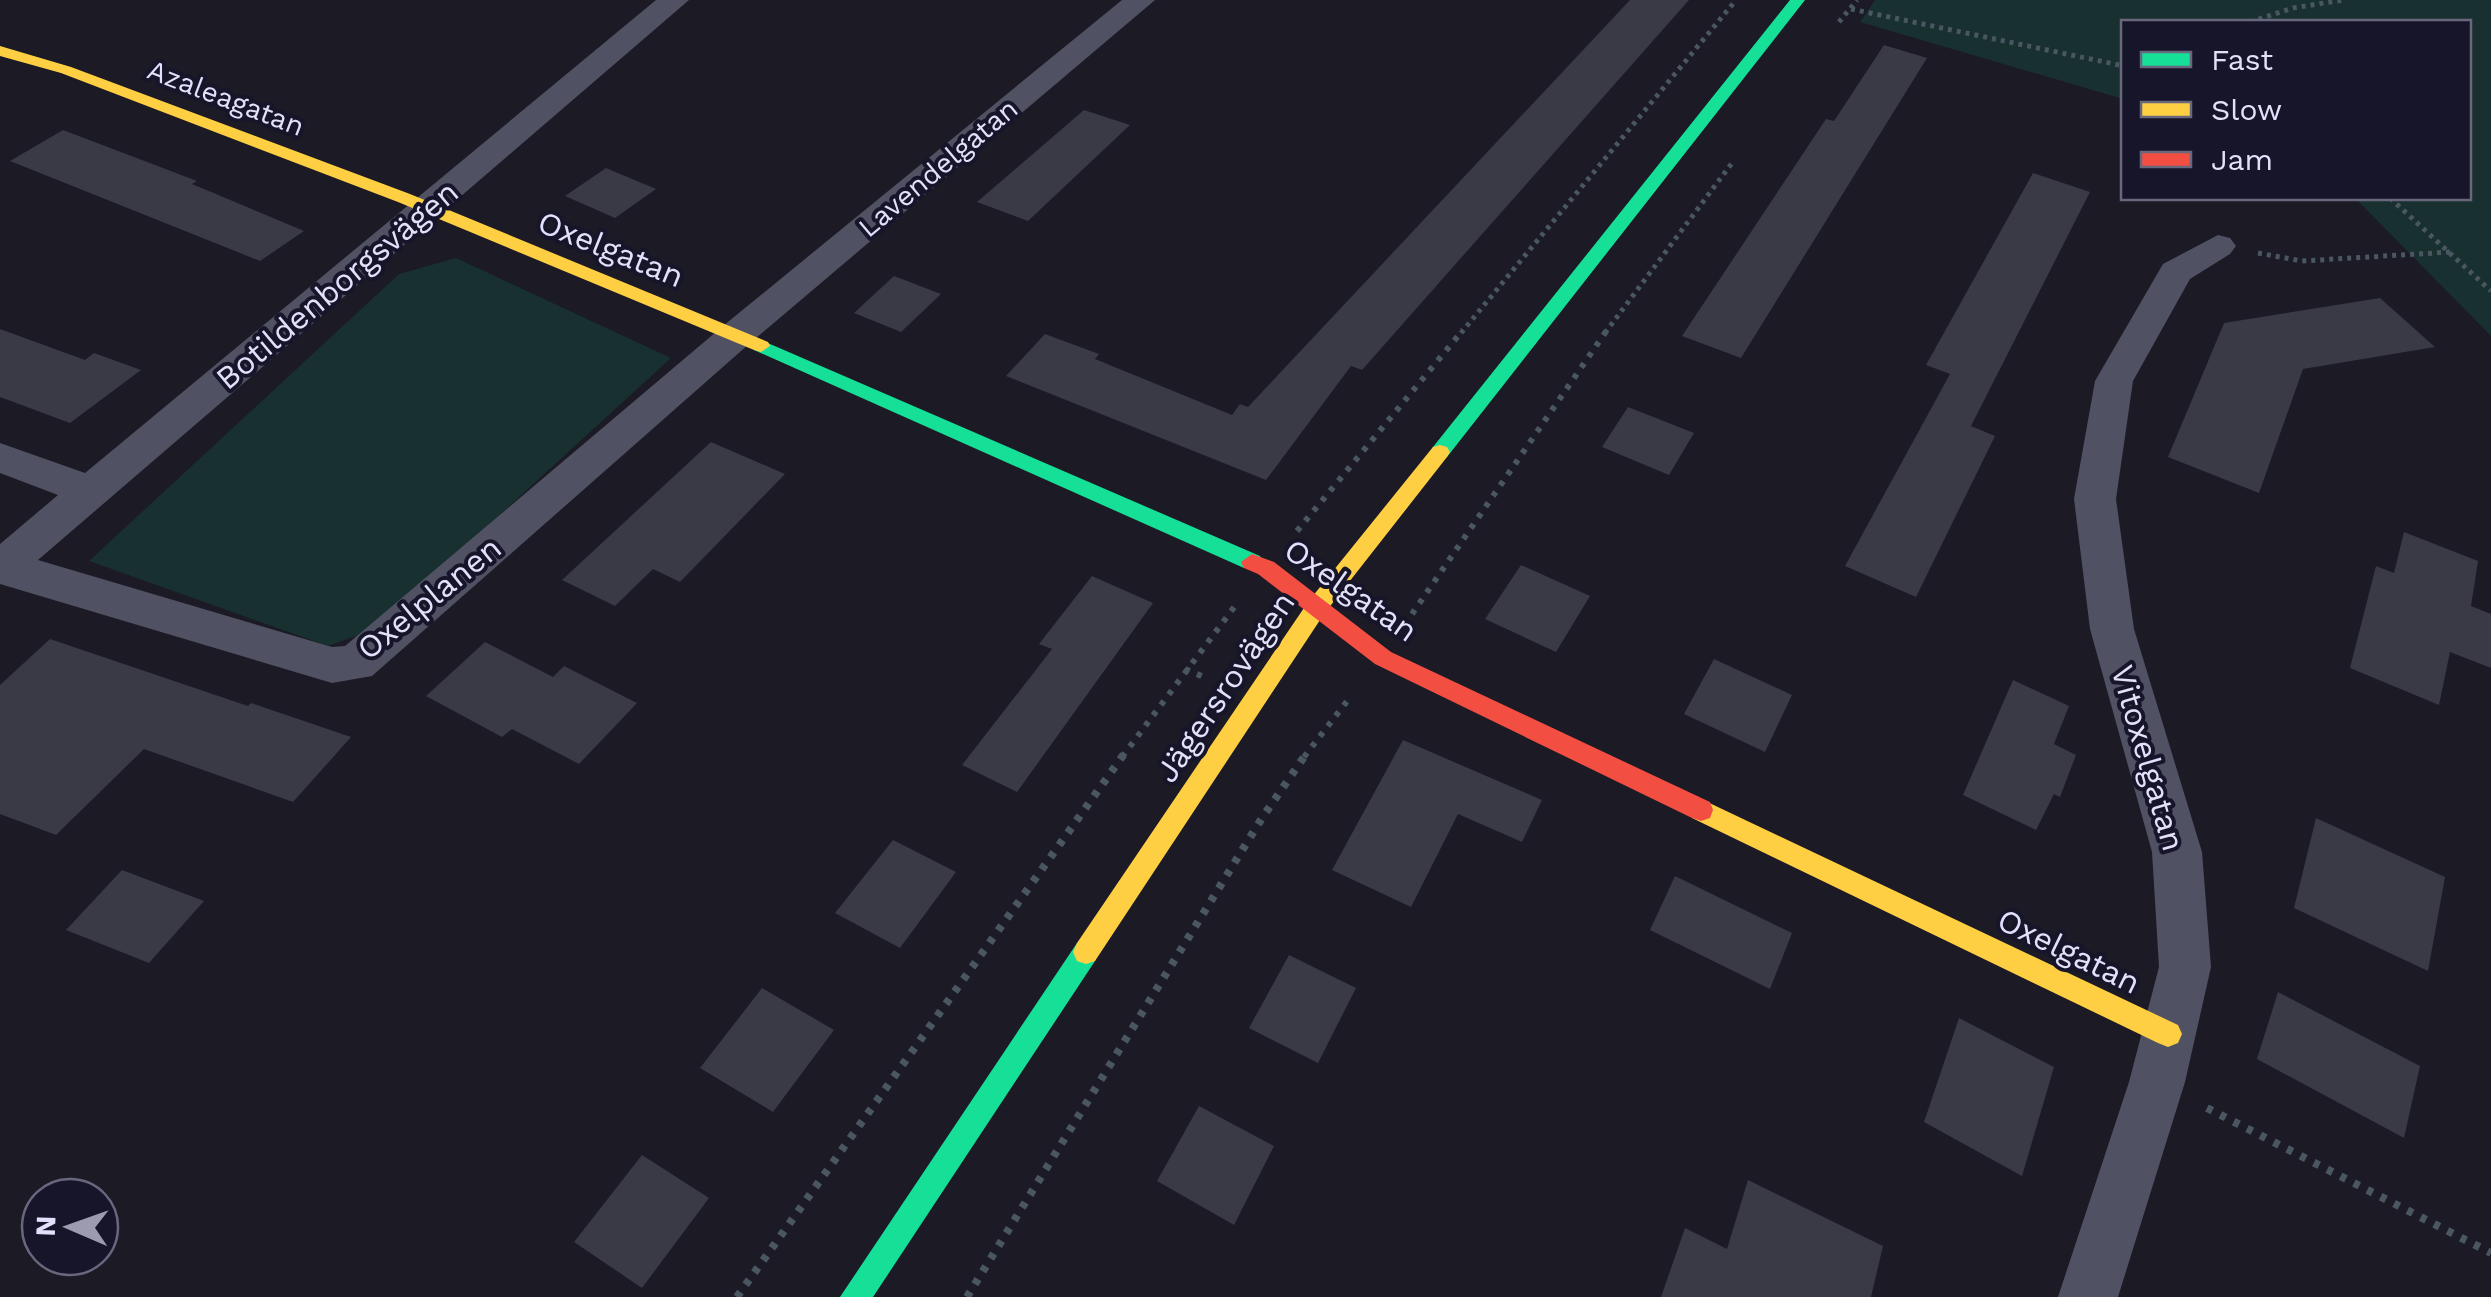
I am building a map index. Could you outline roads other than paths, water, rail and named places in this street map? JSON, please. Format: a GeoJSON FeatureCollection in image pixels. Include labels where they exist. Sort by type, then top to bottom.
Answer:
{"type":"FeatureCollection","features":[{"type":"Feature","properties":{"kind":"street","name":"Botildenborgsvägen"},"geometry":{"type":"LineString","coordinates":[[1,567],[674,0]]}},
{"type":"Feature","properties":{"kind":"street","name":"Lavendelgatan"},"geometry":{"type":"LineString","coordinates":[[736,336],[1140,0]]}},
{"type":"Feature","properties":{"kind":"street","name":"Jägersrovägen"},"geometry":{"type":"LineString","coordinates":[[855,1297],[1316,608],[1798,0]]}},
{"type":"Feature","properties":{"kind":"street","name":"Azaleagatan"},"geometry":{"type":"LineString","coordinates":[[0,51],[66,70],[428,209]]}},
{"type":"Feature","properties":{"kind":"street","name":"Oxelgatan"},"geometry":{"type":"LineString","coordinates":[[428,209],[736,336],[1266,568],[1383,658],[2162,1058]]}},
{"type":"Feature","properties":{"kind":"street","name":"Vitoxelgatan"},"geometry":{"type":"LineString","coordinates":[[2088,1297],[2186,968],[2177,852],[2112,629],[2095,498],[2114,381],[2176,272],[2218,246]]}},
{"type":"Feature","properties":{"kind":"street","name":"Oxelplanen"},"geometry":{"type":"LineString","coordinates":[[1,567],[332,665],[356,663],[736,336]]}},
{"type":"Feature","properties":{"kind":"street"},"geometry":{"type":"LineString","coordinates":[[0,457],[92,492]]}}]}
